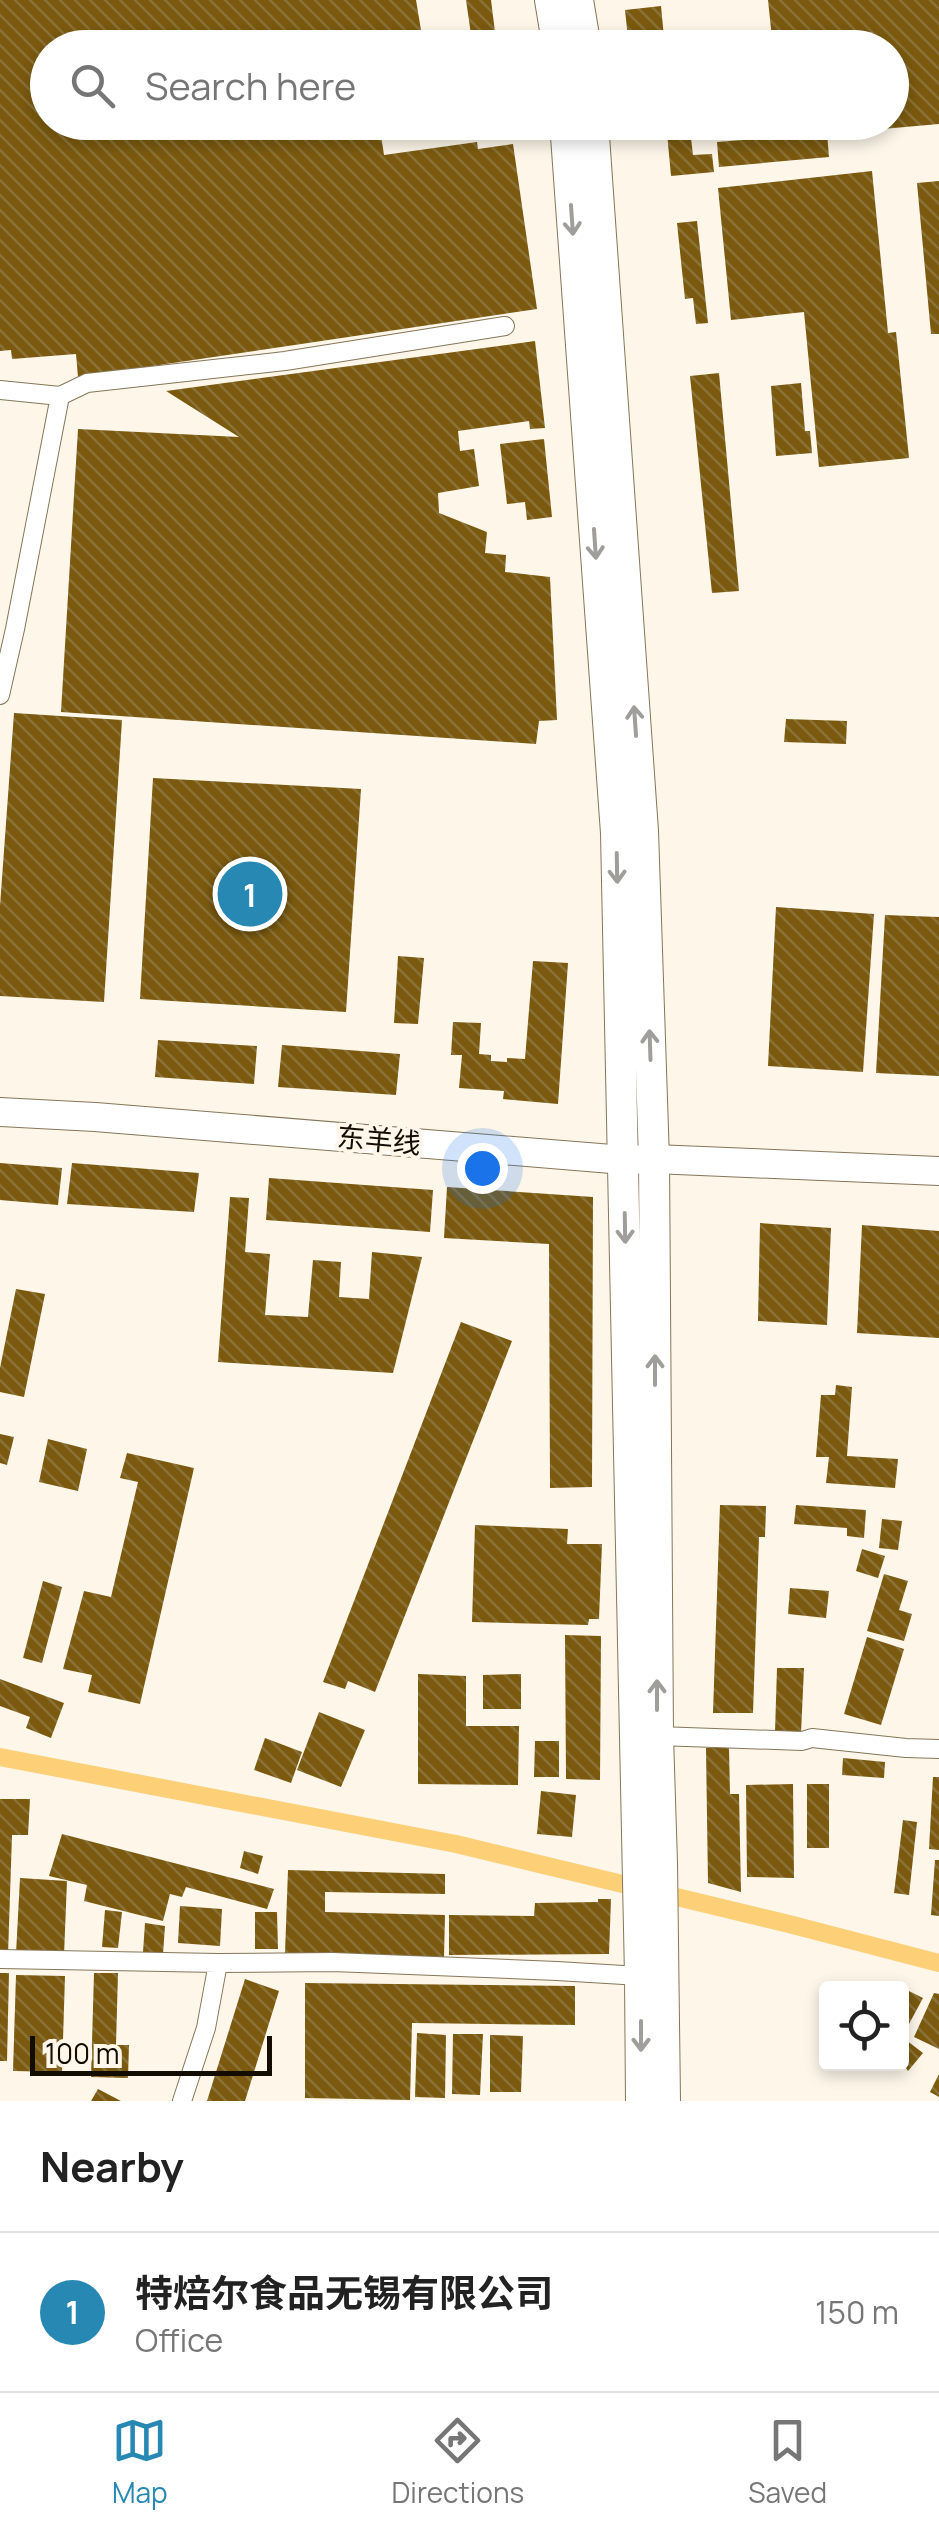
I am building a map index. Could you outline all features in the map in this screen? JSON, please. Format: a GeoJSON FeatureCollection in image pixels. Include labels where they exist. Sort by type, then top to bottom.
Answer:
{"type":"FeatureCollection","features":[{"type":"Feature","properties":{"kind":"main road"},"geometry":{"type":"LineString","coordinates":[[550,0],[555,30]]}},
{"type":"Feature","properties":{"kind":"main road"},"geometry":{"type":"LineString","coordinates":[[578,0],[583,30]]}},
{"type":"Feature","properties":{"kind":"main road"},"geometry":{"type":"LineString","coordinates":[[566,140],[639,1160],[658,1736],[650,1860]]}},
{"type":"Feature","properties":{"kind":"main road"},"geometry":{"type":"LineString","coordinates":[[593,140],[643,830],[639,1160],[650,1906],[665,2101]]}},
{"type":"Feature","properties":{"kind":"main road","name":"东羊线"},"geometry":{"type":"LineString","coordinates":[[0,1112],[639,1160],[939,1171]]}},
{"type":"Feature","properties":{"kind":"main road"},"geometry":{"type":"LineString","coordinates":[[641,2101],[640,1976],[650,1906]]}},
{"type":"Feature","properties":{"kind":"street"},"geometry":{"type":"LineString","coordinates":[[0,390],[60,396],[87,383],[284,361],[505,326]]}},
{"type":"Feature","properties":{"kind":"street"},"geometry":{"type":"LineString","coordinates":[[0,695],[60,396]]}},
{"type":"Feature","properties":{"kind":"street"},"geometry":{"type":"LineString","coordinates":[[658,1736],[802,1741],[812,1738],[939,1749]]}},
{"type":"Feature","properties":{"kind":"street"},"geometry":{"type":"LineString","coordinates":[[0,1959],[333,1962],[640,1976]]}},
{"type":"Feature","properties":{"kind":"street"},"geometry":{"type":"LineString","coordinates":[[182,2101],[206,2028],[218,1963]]}},
{"type":"Feature","properties":{"kind":"building"},"geometry":{"type":"Polygon","coordinates":[[[0,0],[416,0],[421,30],[30,30],[30,140],[382,140],[384,155],[477,142],[478,149],[513,144],[537,309],[78,377],[76,354],[12,359],[11,350],[0,351],[0,0]]]}},
{"type":"Feature","properties":{"kind":"building"},"geometry":{"type":"Polygon","coordinates":[[[466,0],[491,0],[495,30],[470,30],[466,0]]]}},
{"type":"Feature","properties":{"kind":"building"},"geometry":{"type":"Polygon","coordinates":[[[768,0],[939,0],[939,124],[909,127],[909,30],[771,30],[768,0]]]}},
{"type":"Feature","properties":{"kind":"building"},"geometry":{"type":"Polygon","coordinates":[[[661,6],[663,30],[627,30],[625,10],[661,6]]]}},
{"type":"Feature","properties":{"kind":"building"},"geometry":{"type":"Polygon","coordinates":[[[668,140],[691,140],[693,155],[712,154],[714,172],[671,176],[668,140]]]}},
{"type":"Feature","properties":{"kind":"building"},"geometry":{"type":"Polygon","coordinates":[[[828,140],[829,157],[719,167],[717,142],[828,140]]]}},
{"type":"Feature","properties":{"kind":"building"},"geometry":{"type":"Polygon","coordinates":[[[872,171],[888,333],[896,332],[909,458],[819,467],[804,312],[731,320],[718,188],[872,171]]]}},
{"type":"Feature","properties":{"kind":"building"},"geometry":{"type":"Polygon","coordinates":[[[939,181],[939,334],[931,334],[917,183],[939,181]]]}},
{"type":"Feature","properties":{"kind":"building"},"geometry":{"type":"Polygon","coordinates":[[[697,221],[708,323],[696,324],[693,298],[685,299],[677,223],[697,221]]]}},
{"type":"Feature","properties":{"kind":"building"},"geometry":{"type":"Polygon","coordinates":[[[535,341],[545,428],[530,429],[529,421],[458,431],[460,451],[474,449],[479,486],[438,493],[439,513],[487,532],[485,553],[506,555],[505,572],[550,577],[557,720],[539,721],[536,744],[61,712],[78,429],[239,437],[166,391],[535,341]]]}},
{"type":"Feature","properties":{"kind":"building"},"geometry":{"type":"Polygon","coordinates":[[[719,373],[739,591],[712,593],[690,376],[719,373]]]}},
{"type":"Feature","properties":{"kind":"building"},"geometry":{"type":"Polygon","coordinates":[[[801,383],[805,431],[810,431],[812,453],[776,456],[771,386],[801,383]]]}},
{"type":"Feature","properties":{"kind":"building"},"geometry":{"type":"Polygon","coordinates":[[[544,439],[552,517],[527,520],[525,502],[507,504],[500,444],[544,439]]]}},
{"type":"Feature","properties":{"kind":"building"},"geometry":{"type":"Polygon","coordinates":[[[14,713],[122,720],[104,1002],[0,996],[0,906],[14,713]]]}},
{"type":"Feature","properties":{"kind":"building"},"geometry":{"type":"Polygon","coordinates":[[[786,719],[847,721],[846,744],[784,742],[786,719]]]}},
{"type":"Feature","properties":{"kind":"building"},"geometry":{"type":"Polygon","coordinates":[[[153,778],[361,789],[346,1012],[140,999],[153,778]]]}},
{"type":"Feature","properties":{"kind":"building"},"geometry":{"type":"Polygon","coordinates":[[[776,907],[874,914],[863,1072],[768,1066],[776,907]]]}},
{"type":"Feature","properties":{"kind":"building"},"geometry":{"type":"Polygon","coordinates":[[[885,915],[939,917],[939,1076],[876,1073],[885,915]]]}},
{"type":"Feature","properties":{"kind":"building"},"geometry":{"type":"Polygon","coordinates":[[[398,956],[424,958],[418,1024],[394,1023],[398,956]]]}},
{"type":"Feature","properties":{"kind":"building"},"geometry":{"type":"Polygon","coordinates":[[[533,961],[568,963],[558,1104],[503,1099],[504,1091],[459,1088],[462,1055],[451,1055],[453,1022],[481,1023],[479,1054],[491,1055],[491,1061],[525,1059],[533,961]]]}},
{"type":"Feature","properties":{"kind":"building"},"geometry":{"type":"Polygon","coordinates":[[[158,1040],[257,1046],[254,1084],[155,1077],[158,1040]]]}},
{"type":"Feature","properties":{"kind":"building"},"geometry":{"type":"Polygon","coordinates":[[[282,1045],[400,1054],[396,1095],[278,1087],[282,1045]]]}},
{"type":"Feature","properties":{"kind":"building"},"geometry":{"type":"Polygon","coordinates":[[[0,1163],[62,1168],[58,1205],[0,1200],[0,1163]]]}},
{"type":"Feature","properties":{"kind":"building"},"geometry":{"type":"Polygon","coordinates":[[[72,1163],[199,1173],[194,1212],[67,1204],[72,1163]]]}},
{"type":"Feature","properties":{"kind":"building"},"geometry":{"type":"Polygon","coordinates":[[[269,1178],[433,1190],[430,1232],[266,1220],[269,1178]]]}},
{"type":"Feature","properties":{"kind":"building"},"geometry":{"type":"Polygon","coordinates":[[[447,1187],[593,1197],[592,1487],[550,1488],[549,1244],[444,1238],[447,1187]]]}},
{"type":"Feature","properties":{"kind":"building"},"geometry":{"type":"Polygon","coordinates":[[[230,1197],[249,1198],[245,1252],[270,1254],[265,1315],[308,1317],[313,1260],[341,1262],[339,1297],[369,1299],[372,1252],[422,1257],[393,1373],[218,1362],[230,1197]]]}},
{"type":"Feature","properties":{"kind":"building"},"geometry":{"type":"Polygon","coordinates":[[[760,1223],[831,1228],[827,1325],[758,1321],[760,1223]]]}},
{"type":"Feature","properties":{"kind":"building"},"geometry":{"type":"Polygon","coordinates":[[[862,1225],[939,1231],[939,1338],[857,1333],[862,1225]]]}},
{"type":"Feature","properties":{"kind":"building"},"geometry":{"type":"Polygon","coordinates":[[[16,1289],[45,1294],[24,1397],[0,1392],[0,1368],[16,1289]]]}},
{"type":"Feature","properties":{"kind":"building"},"geometry":{"type":"Polygon","coordinates":[[[461,1322],[512,1341],[375,1692],[348,1681],[345,1689],[323,1682],[461,1322]]]}},
{"type":"Feature","properties":{"kind":"building"},"geometry":{"type":"Polygon","coordinates":[[[836,1385],[852,1387],[847,1456],[898,1459],[895,1488],[826,1483],[829,1457],[816,1457],[821,1395],[835,1395],[836,1385]]]}},
{"type":"Feature","properties":{"kind":"building"},"geometry":{"type":"Polygon","coordinates":[[[0,1434],[14,1437],[7,1465],[0,1463],[0,1434]]]}},
{"type":"Feature","properties":{"kind":"building"},"geometry":{"type":"Polygon","coordinates":[[[48,1439],[87,1449],[78,1491],[39,1482],[48,1439]]]}},
{"type":"Feature","properties":{"kind":"building"},"geometry":{"type":"Polygon","coordinates":[[[127,1453],[194,1468],[140,1704],[88,1692],[92,1675],[63,1669],[84,1591],[111,1597],[138,1482],[120,1478],[127,1453]]]}},
{"type":"Feature","properties":{"kind":"building"},"geometry":{"type":"Polygon","coordinates":[[[720,1505],[766,1506],[765,1537],[759,1537],[753,1713],[713,1713],[720,1505]]]}},
{"type":"Feature","properties":{"kind":"building"},"geometry":{"type":"Polygon","coordinates":[[[796,1505],[866,1510],[864,1538],[847,1536],[847,1528],[794,1524],[796,1505]]]}},
{"type":"Feature","properties":{"kind":"building"},"geometry":{"type":"Polygon","coordinates":[[[882,1519],[902,1521],[898,1550],[879,1548],[882,1519]]]}},
{"type":"Feature","properties":{"kind":"building"},"geometry":{"type":"Polygon","coordinates":[[[475,1525],[568,1529],[567,1544],[602,1544],[599,1619],[589,1619],[588,1625],[472,1622],[475,1525]]]}},
{"type":"Feature","properties":{"kind":"building"},"geometry":{"type":"Polygon","coordinates":[[[862,1549],[885,1556],[878,1578],[856,1571],[862,1549]]]}},
{"type":"Feature","properties":{"kind":"building"},"geometry":{"type":"Polygon","coordinates":[[[884,1574],[908,1581],[899,1610],[912,1614],[904,1641],[867,1631],[884,1574]]]}},
{"type":"Feature","properties":{"kind":"building"},"geometry":{"type":"Polygon","coordinates":[[[43,1581],[62,1587],[42,1663],[23,1658],[43,1581]]]}},
{"type":"Feature","properties":{"kind":"building"},"geometry":{"type":"Polygon","coordinates":[[[790,1588],[829,1591],[826,1618],[788,1614],[790,1588]]]}},
{"type":"Feature","properties":{"kind":"building"},"geometry":{"type":"Polygon","coordinates":[[[565,1635],[601,1636],[600,1780],[566,1779],[565,1635]]]}},
{"type":"Feature","properties":{"kind":"building"},"geometry":{"type":"Polygon","coordinates":[[[867,1637],[904,1649],[881,1725],[844,1714],[867,1637]]]}},
{"type":"Feature","properties":{"kind":"building"},"geometry":{"type":"Polygon","coordinates":[[[777,1668],[804,1668],[801,1733],[775,1732],[777,1668]]]}},
{"type":"Feature","properties":{"kind":"building"},"geometry":{"type":"Polygon","coordinates":[[[418,1674],[466,1676],[466,1726],[519,1726],[518,1785],[418,1784],[418,1674]]]}},
{"type":"Feature","properties":{"kind":"building"},"geometry":{"type":"Polygon","coordinates":[[[521,1674],[521,1709],[483,1709],[483,1675],[521,1674]]]}},
{"type":"Feature","properties":{"kind":"building"},"geometry":{"type":"Polygon","coordinates":[[[0,1679],[64,1703],[51,1738],[26,1728],[30,1717],[0,1706],[0,1679]]]}},
{"type":"Feature","properties":{"kind":"building"},"geometry":{"type":"Polygon","coordinates":[[[319,1712],[365,1730],[341,1787],[297,1770],[319,1712]]]}},
{"type":"Feature","properties":{"kind":"building"},"geometry":{"type":"Polygon","coordinates":[[[265,1738],[302,1752],[291,1783],[254,1770],[265,1738]]]}},
{"type":"Feature","properties":{"kind":"building"},"geometry":{"type":"Polygon","coordinates":[[[535,1741],[559,1741],[559,1777],[534,1777],[535,1741]]]}},
{"type":"Feature","properties":{"kind":"building"},"geometry":{"type":"Polygon","coordinates":[[[706,1748],[729,1748],[730,1794],[739,1794],[741,1892],[708,1883],[706,1748]]]}},
{"type":"Feature","properties":{"kind":"building"},"geometry":{"type":"Polygon","coordinates":[[[843,1758],[885,1762],[884,1778],[842,1775],[843,1758]]]}},
{"type":"Feature","properties":{"kind":"building"},"geometry":{"type":"Polygon","coordinates":[[[933,1777],[939,1777],[939,1850],[929,1849],[933,1777]]]}},
{"type":"Feature","properties":{"kind":"building"},"geometry":{"type":"Polygon","coordinates":[[[793,1784],[794,1878],[747,1877],[746,1785],[793,1784]]]}},
{"type":"Feature","properties":{"kind":"building"},"geometry":{"type":"Polygon","coordinates":[[[807,1784],[829,1784],[829,1848],[807,1848],[807,1784]]]}},
{"type":"Feature","properties":{"kind":"building"},"geometry":{"type":"Polygon","coordinates":[[[541,1791],[576,1795],[572,1837],[537,1834],[541,1791]]]}},
{"type":"Feature","properties":{"kind":"building"},"geometry":{"type":"Polygon","coordinates":[[[0,1799],[30,1799],[28,1835],[12,1835],[8,1955],[0,1955],[0,1799]]]}},
{"type":"Feature","properties":{"kind":"building"},"geometry":{"type":"Polygon","coordinates":[[[903,1820],[917,1822],[909,1895],[894,1893],[903,1820]]]}},
{"type":"Feature","properties":{"kind":"building"},"geometry":{"type":"Polygon","coordinates":[[[62,1834],[274,1889],[267,1909],[186,1887],[182,1897],[170,1894],[163,1921],[84,1901],[87,1885],[49,1876],[62,1834]]]}},
{"type":"Feature","properties":{"kind":"building"},"geometry":{"type":"Polygon","coordinates":[[[244,1851],[263,1856],[258,1874],[240,1868],[244,1851]]]}},
{"type":"Feature","properties":{"kind":"building"},"geometry":{"type":"Polygon","coordinates":[[[935,1860],[939,1860],[939,1916],[931,1915],[935,1860]]]}},
{"type":"Feature","properties":{"kind":"building"},"geometry":{"type":"Polygon","coordinates":[[[288,1870],[445,1874],[445,1894],[325,1892],[325,1912],[445,1915],[444,1957],[285,1953],[288,1870]]]}},
{"type":"Feature","properties":{"kind":"building"},"geometry":{"type":"Polygon","coordinates":[[[20,1878],[67,1881],[64,1955],[16,1954],[20,1878]]]}},
{"type":"Feature","properties":{"kind":"building"},"geometry":{"type":"Polygon","coordinates":[[[611,1899],[609,1954],[449,1955],[449,1915],[534,1916],[535,1903],[611,1899]]]}},
{"type":"Feature","properties":{"kind":"building"},"geometry":{"type":"Polygon","coordinates":[[[180,1906],[222,1909],[220,1946],[178,1943],[180,1906]]]}},
{"type":"Feature","properties":{"kind":"building"},"geometry":{"type":"Polygon","coordinates":[[[105,1910],[122,1912],[118,1948],[102,1947],[105,1910]]]}},
{"type":"Feature","properties":{"kind":"building"},"geometry":{"type":"Polygon","coordinates":[[[255,1912],[277,1912],[278,1949],[255,1949],[255,1912]]]}},
{"type":"Feature","properties":{"kind":"building"},"geometry":{"type":"Polygon","coordinates":[[[145,1923],[165,1926],[163,1954],[143,1952],[145,1923]]]}},
{"type":"Feature","properties":{"kind":"building"},"geometry":{"type":"Polygon","coordinates":[[[0,1973],[9,1973],[7,2061],[0,2061],[0,1973]]]}},
{"type":"Feature","properties":{"kind":"building"},"geometry":{"type":"Polygon","coordinates":[[[94,1973],[118,1973],[116,2045],[129,2045],[128,2078],[91,2077],[94,1973]]]}},
{"type":"Feature","properties":{"kind":"building"},"geometry":{"type":"Polygon","coordinates":[[[16,1975],[65,1976],[62,2072],[13,2071],[16,1975]]]}},
{"type":"Feature","properties":{"kind":"building"},"geometry":{"type":"Polygon","coordinates":[[[245,1979],[279,1991],[245,2101],[207,2101],[245,1979]]]}},
{"type":"Feature","properties":{"kind":"building"},"geometry":{"type":"Polygon","coordinates":[[[305,1983],[575,1986],[575,2025],[412,2023],[410,2100],[305,2098],[305,1983]]]}},
{"type":"Feature","properties":{"kind":"building"},"geometry":{"type":"Polygon","coordinates":[[[909,1991],[923,1998],[909,2024],[909,1991]]]}},
{"type":"Feature","properties":{"kind":"building"},"geometry":{"type":"Polygon","coordinates":[[[934,1993],[939,1994],[939,2049],[914,2037],[934,1993]]]}},
{"type":"Feature","properties":{"kind":"building"},"geometry":{"type":"Polygon","coordinates":[[[417,2033],[446,2035],[445,2098],[415,2097],[417,2033]]]}},
{"type":"Feature","properties":{"kind":"building"},"geometry":{"type":"Polygon","coordinates":[[[453,2034],[483,2034],[480,2095],[452,2094],[453,2034]]]}},
{"type":"Feature","properties":{"kind":"building"},"geometry":{"type":"Polygon","coordinates":[[[490,2035],[523,2036],[521,2092],[490,2092],[490,2035]]]}},
{"type":"Feature","properties":{"kind":"building"},"geometry":{"type":"Polygon","coordinates":[[[909,2042],[923,2053],[909,2070],[909,2042]]]}},
{"type":"Feature","properties":{"kind":"building"},"geometry":{"type":"Polygon","coordinates":[[[939,2074],[939,2097],[930,2092],[939,2074]]]}},
{"type":"Feature","properties":{"kind":"building"},"geometry":{"type":"Polygon","coordinates":[[[98,2089],[121,2101],[91,2101],[98,2089]]]}},
{"type":"Feature","properties":{"kind":"waterway"},"geometry":{"type":"LineString","coordinates":[[0,1757],[456,1844],[939,1963]]}},
{"type":"Feature","properties":{"kind":"place","name":"特焙尔食品无锡有限公司"},"geometry":{"type":"Point","coordinates":[250,894]}}]}
